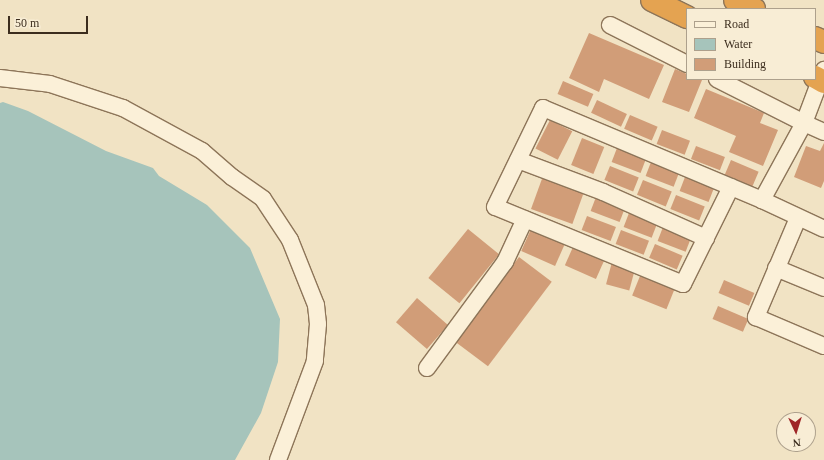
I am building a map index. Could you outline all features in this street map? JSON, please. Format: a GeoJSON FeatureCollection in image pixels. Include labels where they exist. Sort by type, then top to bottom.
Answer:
{"type":"FeatureCollection","features":[{"type":"Feature","properties":{"kind":"highway"},"geometry":{"type":"LineString","coordinates":[[652,0],[686,17]]}},
{"type":"Feature","properties":{"kind":"highway"},"geometry":{"type":"LineString","coordinates":[[735,0],[752,8]]}},
{"type":"Feature","properties":{"kind":"street"},"geometry":{"type":"LineString","coordinates":[[610,25],[686,63]]}},
{"type":"Feature","properties":{"kind":"street"},"geometry":{"type":"LineString","coordinates":[[762,200],[804,123],[821,77]]}},
{"type":"Feature","properties":{"kind":"street"},"geometry":{"type":"LineString","coordinates":[[0,78],[50,84],[123,108],[202,151],[232,177],[264,199],[290,240],[316,305],[318,324],[315,361],[278,460]]}},
{"type":"Feature","properties":{"kind":"street"},"geometry":{"type":"LineString","coordinates":[[719,80],[824,132]]}},
{"type":"Feature","properties":{"kind":"street"},"geometry":{"type":"LineString","coordinates":[[731,187],[683,284],[495,207],[543,108],[762,200],[824,230]]}},
{"type":"Feature","properties":{"kind":"street"},"geometry":{"type":"LineString","coordinates":[[518,160],[603,192],[706,238]]}},
{"type":"Feature","properties":{"kind":"street"},"geometry":{"type":"LineString","coordinates":[[798,218],[756,317],[824,346]]}},
{"type":"Feature","properties":{"kind":"street"},"geometry":{"type":"LineString","coordinates":[[427,368],[505,262],[526,219]]}},
{"type":"Feature","properties":{"kind":"street"},"geometry":{"type":"LineString","coordinates":[[776,268],[824,288]]}},
{"type":"Feature","properties":{"kind":"water"},"geometry":{"type":"Polygon","coordinates":[[[3,102],[28,111],[106,151],[153,168],[159,176],[207,205],[250,248],[280,319],[278,362],[261,413],[235,460],[0,460],[0,103],[3,102]]]}},
{"type":"Feature","properties":{"kind":"building"},"geometry":{"type":"Polygon","coordinates":[[[589,33],[664,65],[649,99],[604,79],[599,92],[569,78],[589,33]]]}},
{"type":"Feature","properties":{"kind":"building"},"geometry":{"type":"Polygon","coordinates":[[[675,69],[686,74],[686,80],[702,80],[689,112],[662,102],[675,69]]]}},
{"type":"Feature","properties":{"kind":"building"},"geometry":{"type":"Polygon","coordinates":[[[563,81],[593,94],[588,107],[558,94],[563,81]]]}},
{"type":"Feature","properties":{"kind":"building"},"geometry":{"type":"Polygon","coordinates":[[[706,89],[764,113],[760,123],[778,130],[763,166],[729,152],[736,136],[694,118],[706,89]]]}},
{"type":"Feature","properties":{"kind":"building"},"geometry":{"type":"Polygon","coordinates":[[[597,100],[627,114],[621,127],[591,113],[597,100]]]}},
{"type":"Feature","properties":{"kind":"building"},"geometry":{"type":"Polygon","coordinates":[[[630,115],[658,127],[652,141],[624,129],[630,115]]]}},
{"type":"Feature","properties":{"kind":"building"},"geometry":{"type":"Polygon","coordinates":[[[550,120],[572,131],[558,160],[535,149],[550,120]]]}},
{"type":"Feature","properties":{"kind":"building"},"geometry":{"type":"Polygon","coordinates":[[[662,130],[690,141],[685,155],[657,144],[662,130]]]}},
{"type":"Feature","properties":{"kind":"building"},"geometry":{"type":"Polygon","coordinates":[[[582,138],[604,147],[593,174],[571,165],[582,138]]]}},
{"type":"Feature","properties":{"kind":"building"},"geometry":{"type":"Polygon","coordinates":[[[824,143],[824,181],[821,188],[794,177],[806,146],[820,151],[824,143]]]}},
{"type":"Feature","properties":{"kind":"building"},"geometry":{"type":"Polygon","coordinates":[[[696,146],[725,157],[720,170],[691,159],[696,146]]]}},
{"type":"Feature","properties":{"kind":"building"},"geometry":{"type":"Polygon","coordinates":[[[617,148],[646,159],[641,173],[612,162],[617,148]]]}},
{"type":"Feature","properties":{"kind":"building"},"geometry":{"type":"Polygon","coordinates":[[[731,160],[759,172],[752,186],[725,175],[731,160]]]}},
{"type":"Feature","properties":{"kind":"building"},"geometry":{"type":"Polygon","coordinates":[[[651,162],[679,173],[674,187],[646,176],[651,162]]]}},
{"type":"Feature","properties":{"kind":"building"},"geometry":{"type":"Polygon","coordinates":[[[610,166],[639,178],[633,192],[604,180],[610,166]]]}},
{"type":"Feature","properties":{"kind":"building"},"geometry":{"type":"Polygon","coordinates":[[[543,176],[584,191],[572,224],[531,209],[543,176]]]}},
{"type":"Feature","properties":{"kind":"building"},"geometry":{"type":"Polygon","coordinates":[[[685,177],[714,188],[709,202],[680,191],[685,177]]]}},
{"type":"Feature","properties":{"kind":"building"},"geometry":{"type":"Polygon","coordinates":[[[643,180],[672,192],[666,206],[637,195],[643,180]]]}},
{"type":"Feature","properties":{"kind":"building"},"geometry":{"type":"Polygon","coordinates":[[[676,195],[705,207],[699,221],[670,209],[676,195]]]}},
{"type":"Feature","properties":{"kind":"building"},"geometry":{"type":"Polygon","coordinates":[[[596,197],[625,208],[620,222],[591,211],[596,197]]]}},
{"type":"Feature","properties":{"kind":"building"},"geometry":{"type":"Polygon","coordinates":[[[629,213],[657,224],[652,238],[624,227],[629,213]]]}},
{"type":"Feature","properties":{"kind":"building"},"geometry":{"type":"Polygon","coordinates":[[[587,216],[616,227],[611,241],[582,230],[587,216]]]}},
{"type":"Feature","properties":{"kind":"building"},"geometry":{"type":"Polygon","coordinates":[[[663,227],[691,238],[686,252],[658,241],[663,227]]]}},
{"type":"Feature","properties":{"kind":"building"},"geometry":{"type":"Polygon","coordinates":[[[468,229],[499,254],[459,303],[428,278],[468,229]]]}},
{"type":"Feature","properties":{"kind":"building"},"geometry":{"type":"Polygon","coordinates":[[[531,229],[565,244],[555,266],[521,251],[531,229]]]}},
{"type":"Feature","properties":{"kind":"building"},"geometry":{"type":"Polygon","coordinates":[[[621,230],[649,241],[644,255],[616,244],[621,230]]]}},
{"type":"Feature","properties":{"kind":"building"},"geometry":{"type":"Polygon","coordinates":[[[655,244],[683,256],[677,270],[649,258],[655,244]]]}},
{"type":"Feature","properties":{"kind":"building"},"geometry":{"type":"Polygon","coordinates":[[[573,247],[604,261],[596,279],[565,265],[573,247]]]}},
{"type":"Feature","properties":{"kind":"building"},"geometry":{"type":"Polygon","coordinates":[[[519,257],[552,282],[488,366],[455,342],[519,257]]]}},
{"type":"Feature","properties":{"kind":"building"},"geometry":{"type":"Polygon","coordinates":[[[612,262],[635,268],[629,290],[606,284],[612,262]]]}},
{"type":"Feature","properties":{"kind":"building"},"geometry":{"type":"Polygon","coordinates":[[[640,276],[674,290],[666,309],[632,295],[640,276]]]}},
{"type":"Feature","properties":{"kind":"building"},"geometry":{"type":"Polygon","coordinates":[[[724,280],[754,293],[749,306],[719,293],[724,280]]]}},
{"type":"Feature","properties":{"kind":"building"},"geometry":{"type":"Polygon","coordinates":[[[417,298],[448,325],[427,349],[396,322],[417,298]]]}},
{"type":"Feature","properties":{"kind":"building"},"geometry":{"type":"Polygon","coordinates":[[[718,306],[748,319],[743,332],[713,319],[718,306]]]}}]}
